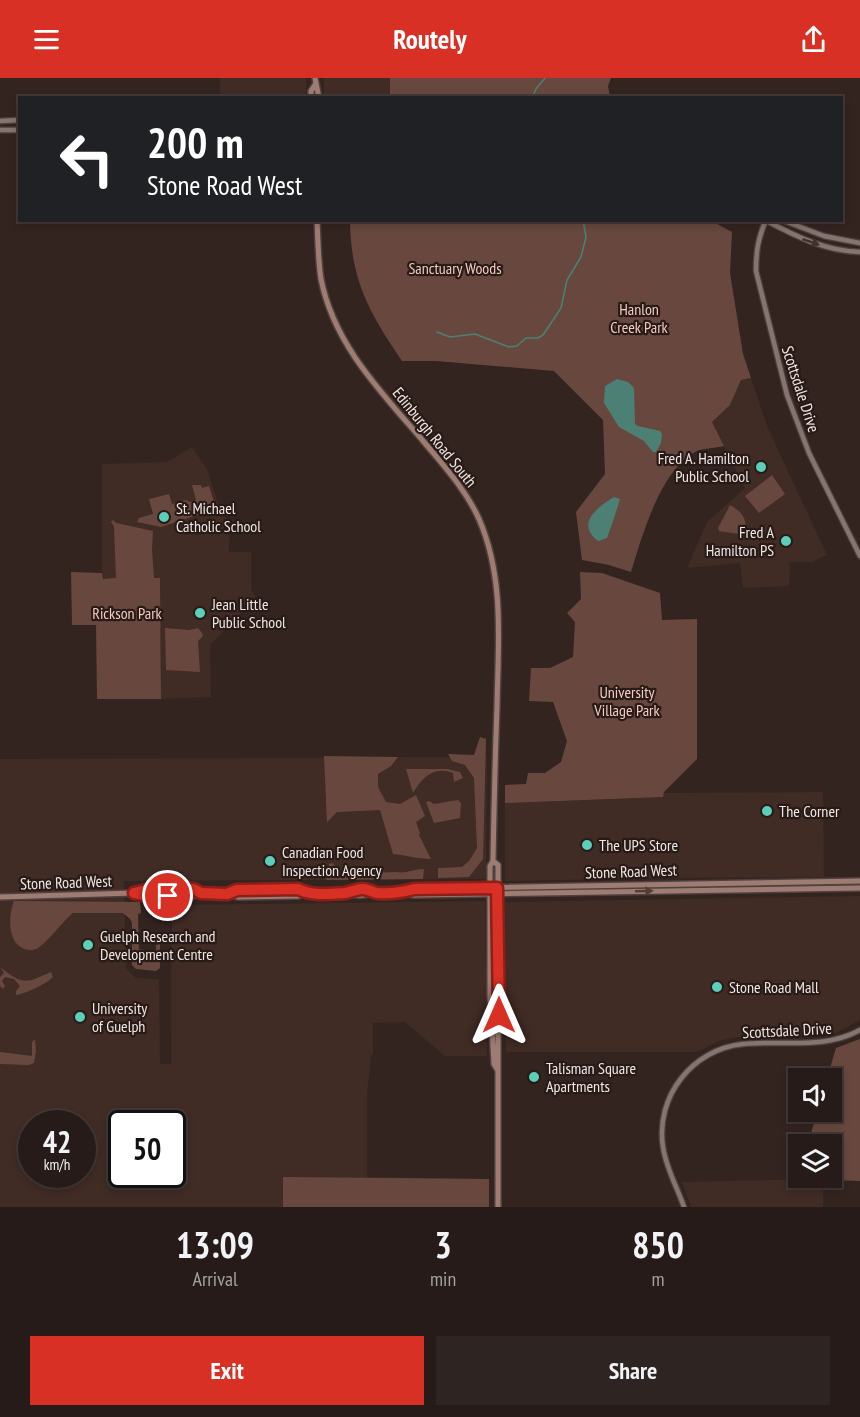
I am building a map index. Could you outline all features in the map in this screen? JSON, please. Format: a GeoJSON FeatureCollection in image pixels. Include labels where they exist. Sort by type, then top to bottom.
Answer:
{"type":"FeatureCollection","features":[{"type":"Feature","properties":{"kind":"main road"},"geometry":{"type":"LineString","coordinates":[[311,96],[315,81]]}},
{"type":"Feature","properties":{"kind":"main road"},"geometry":{"type":"LineString","coordinates":[[315,81],[319,96]]}},
{"type":"Feature","properties":{"kind":"main road","name":"Edinburgh Road South"},"geometry":{"type":"LineString","coordinates":[[317,222],[322,281],[337,326],[352,353],[372,381],[465,493],[478,518],[492,558],[497,586],[499,631],[493,861],[490,866],[490,997],[494,1064],[497,1069]]}},
{"type":"Feature","properties":{"kind":"main road","name":"Edinburgh Road South"},"geometry":{"type":"LineString","coordinates":[[493,861],[498,865],[498,1207]]}},
{"type":"Feature","properties":{"kind":"main road"},"geometry":{"type":"LineString","coordinates":[[813,888],[820,881]]}},
{"type":"Feature","properties":{"kind":"main road"},"geometry":{"type":"LineString","coordinates":[[843,881],[843,888]]}},
{"type":"Feature","properties":{"kind":"main road","name":"Stone Road West"},"geometry":{"type":"LineString","coordinates":[[497,891],[573,886],[860,881]]}},
{"type":"Feature","properties":{"kind":"main road"},"geometry":{"type":"LineString","coordinates":[[752,889],[759,882]]}},
{"type":"Feature","properties":{"kind":"main road"},"geometry":{"type":"LineString","coordinates":[[565,894],[573,886]]}},
{"type":"Feature","properties":{"kind":"main road","name":"Stone Road West"},"geometry":{"type":"LineString","coordinates":[[0,897],[193,889],[201,893],[227,894],[238,897],[298,897],[307,894],[347,893],[357,889],[366,889],[375,893],[403,892],[414,895],[490,891],[565,894],[860,888]]}},
{"type":"Feature","properties":{"kind":"street"},"geometry":{"type":"LineString","coordinates":[[0,121],[18,120]]}},
{"type":"Feature","properties":{"kind":"street"},"geometry":{"type":"LineString","coordinates":[[0,130],[18,130]]}},
{"type":"Feature","properties":{"kind":"street","name":"Scottsdale Drive"},"geometry":{"type":"LineString","coordinates":[[766,222],[756,251],[756,271],[787,395],[809,453],[860,556]]}},
{"type":"Feature","properties":{"kind":"street"},"geometry":{"type":"LineString","coordinates":[[768,222],[816,244],[833,249],[860,252]]}},
{"type":"Feature","properties":{"kind":"street"},"geometry":{"type":"LineString","coordinates":[[786,222],[824,236],[860,243]]}},
{"type":"Feature","properties":{"kind":"street","name":"Scottsdale Drive"},"geometry":{"type":"LineString","coordinates":[[684,1207],[665,1158],[662,1133],[664,1114],[679,1079],[708,1055],[730,1046],[750,1043],[824,1042],[843,1038],[860,1030]]}},
{"type":"Feature","properties":{"kind":"shaded area"},"geometry":{"type":"Polygon","coordinates":[[[220,78],[306,78],[306,96],[220,96],[220,78]]]}},
{"type":"Feature","properties":{"kind":"shaded area"},"geometry":{"type":"Polygon","coordinates":[[[324,78],[390,78],[390,96],[324,96],[324,78]]]}},
{"type":"Feature","properties":{"kind":"shaded area","name":"Fred A. Hamilton Public School"},"geometry":{"type":"Polygon","coordinates":[[[751,378],[767,426],[827,555],[812,562],[790,562],[789,586],[743,588],[740,563],[687,568],[707,522],[745,488],[712,422],[730,405],[741,380],[751,378]]]}},
{"type":"Feature","properties":{"kind":"shaded area"},"geometry":{"type":"Polygon","coordinates":[[[192,447],[207,469],[220,510],[230,523],[229,552],[251,552],[251,590],[256,598],[210,645],[211,697],[161,699],[161,629],[102,579],[102,464],[167,462],[192,447]]]}},
{"type":"Feature","properties":{"kind":"shaded area","name":"University of Guelph"},"geometry":{"type":"Polygon","coordinates":[[[487,757],[486,879],[124,881],[126,968],[136,978],[159,979],[160,1064],[171,1064],[172,905],[485,901],[487,1056],[445,1056],[405,1022],[373,1023],[373,1055],[371,1055],[367,1093],[367,1177],[489,1179],[489,1207],[0,1207],[0,759],[487,757]]]}},
{"type":"Feature","properties":{"kind":"shaded area"},"geometry":{"type":"Polygon","coordinates":[[[823,792],[824,877],[505,881],[505,803],[663,797],[663,793],[823,792]]]}},
{"type":"Feature","properties":{"kind":"shaded area"},"geometry":{"type":"Polygon","coordinates":[[[860,896],[860,1020],[836,1033],[737,1037],[719,1041],[697,1052],[506,1052],[505,902],[860,896]]]}},
{"type":"Feature","properties":{"kind":"shaded area"},"geometry":{"type":"Polygon","coordinates":[[[788,1180],[788,1188],[823,1188],[823,1207],[691,1207],[682,1182],[788,1180]]]}},
{"type":"Feature","properties":{"kind":"green space"},"geometry":{"type":"Polygon","coordinates":[[[390,78],[611,78],[608,86],[610,96],[390,96],[390,78]]]}},
{"type":"Feature","properties":{"kind":"green space","name":"Hanlon Creek Park"},"geometry":{"type":"Polygon","coordinates":[[[350,222],[714,222],[732,232],[730,273],[743,354],[751,378],[741,380],[730,405],[712,422],[724,446],[697,451],[684,460],[663,487],[647,522],[631,572],[582,560],[576,512],[605,474],[603,420],[554,371],[436,361],[402,361],[380,327],[364,295],[358,279],[351,242],[350,222]]]}},
{"type":"Feature","properties":{"kind":"green space"},"geometry":{"type":"Polygon","coordinates":[[[772,475],[785,494],[759,513],[745,496],[772,475]]]}},
{"type":"Feature","properties":{"kind":"green space"},"geometry":{"type":"Polygon","coordinates":[[[192,485],[201,485],[202,488],[209,486],[216,509],[161,527],[137,522],[139,518],[153,514],[149,499],[169,494],[172,504],[196,500],[192,485]]]}},
{"type":"Feature","properties":{"kind":"green space"},"geometry":{"type":"Polygon","coordinates":[[[730,505],[744,517],[745,535],[719,531],[718,528],[730,505]]]}},
{"type":"Feature","properties":{"kind":"green space","name":"Rickson Park"},"geometry":{"type":"Polygon","coordinates":[[[113,520],[116,523],[153,531],[154,578],[160,578],[161,699],[97,699],[96,625],[72,625],[71,572],[102,573],[103,579],[116,578],[114,526],[111,522],[113,520]]]}},
{"type":"Feature","properties":{"kind":"green space","name":"University Village Park"},"geometry":{"type":"Polygon","coordinates":[[[580,572],[602,573],[660,593],[662,620],[697,619],[697,759],[664,792],[663,797],[505,803],[505,785],[526,784],[528,773],[545,773],[561,762],[567,741],[553,702],[529,701],[531,668],[550,668],[573,657],[575,622],[567,613],[581,599],[580,572]]]}},
{"type":"Feature","properties":{"kind":"green space"},"geometry":{"type":"Polygon","coordinates":[[[165,628],[189,630],[198,628],[202,633],[203,636],[198,641],[200,672],[166,670],[165,628]]]}},
{"type":"Feature","properties":{"kind":"green space"},"geometry":{"type":"Polygon","coordinates":[[[480,737],[486,739],[483,859],[469,877],[438,878],[438,868],[462,867],[477,848],[474,778],[465,765],[452,761],[448,754],[474,755],[480,737]]]}},
{"type":"Feature","properties":{"kind":"green space"},"geometry":{"type":"Polygon","coordinates":[[[324,756],[398,757],[391,766],[378,774],[378,787],[386,802],[400,804],[416,795],[425,816],[416,822],[419,835],[431,859],[393,854],[380,810],[337,812],[327,822],[324,756]]]}},
{"type":"Feature","properties":{"kind":"green space"},"geometry":{"type":"Polygon","coordinates":[[[406,769],[447,769],[460,772],[463,778],[454,782],[453,773],[434,772],[421,782],[413,793],[406,769]]]}},
{"type":"Feature","properties":{"kind":"green space"},"geometry":{"type":"Polygon","coordinates":[[[458,800],[461,803],[460,818],[434,823],[426,802],[434,804],[458,800]]]}},
{"type":"Feature","properties":{"kind":"green space"},"geometry":{"type":"Polygon","coordinates":[[[333,863],[339,874],[424,869],[423,879],[326,880],[329,864],[333,863]]]}},
{"type":"Feature","properties":{"kind":"green space"},"geometry":{"type":"Polygon","coordinates":[[[14,901],[140,902],[139,949],[156,951],[156,945],[160,944],[160,968],[156,971],[136,969],[132,965],[132,923],[123,913],[73,913],[38,948],[30,950],[22,948],[16,943],[11,931],[14,901]]]}},
{"type":"Feature","properties":{"kind":"green space"},"geometry":{"type":"Polygon","coordinates":[[[0,967],[25,981],[51,972],[53,977],[46,983],[16,995],[20,986],[14,979],[5,977],[2,981],[5,986],[3,989],[0,986],[0,977],[4,973],[0,967]]]}},
{"type":"Feature","properties":{"kind":"green space"},"geometry":{"type":"Polygon","coordinates":[[[35,1039],[34,1063],[29,1065],[0,1064],[0,1052],[32,1056],[32,1042],[35,1039]]]}},
{"type":"Feature","properties":{"kind":"green space"},"geometry":{"type":"Polygon","coordinates":[[[860,1039],[860,1181],[842,1180],[842,1134],[811,1134],[814,1122],[842,1122],[842,1068],[830,1068],[836,1048],[860,1039]]]}},
{"type":"Feature","properties":{"kind":"green space"},"geometry":{"type":"Polygon","coordinates":[[[283,1177],[489,1179],[489,1207],[283,1207],[283,1177]]]}},
{"type":"Feature","properties":{"kind":"water"},"geometry":{"type":"Polygon","coordinates":[[[617,379],[628,382],[634,388],[635,424],[660,431],[662,434],[661,443],[656,452],[653,452],[644,441],[619,427],[604,403],[605,386],[617,379]]]}},
{"type":"Feature","properties":{"kind":"water"},"geometry":{"type":"Polygon","coordinates":[[[614,497],[620,499],[609,533],[607,538],[598,541],[589,528],[591,516],[614,497]]]}},
{"type":"Feature","properties":{"kind":"waterway"},"geometry":{"type":"LineString","coordinates":[[533,96],[545,78]]}},
{"type":"Feature","properties":{"kind":"waterway"},"geometry":{"type":"LineString","coordinates":[[437,332],[450,337],[475,334],[509,347],[517,346],[526,338],[538,338],[543,335],[561,308],[567,280],[581,257],[586,237],[583,222]]}},
{"type":"Feature","properties":{"kind":"place","name":"Fred A. Hamilton Public School"},"geometry":{"type":"Point","coordinates":[761,467]}},
{"type":"Feature","properties":{"kind":"place","name":"St. Michael Catholic School"},"geometry":{"type":"Point","coordinates":[164,517]}},
{"type":"Feature","properties":{"kind":"place","name":"Fred A Hamilton PS"},"geometry":{"type":"Point","coordinates":[786,541]}},
{"type":"Feature","properties":{"kind":"place","name":"Jean Little Public School"},"geometry":{"type":"Point","coordinates":[200,613]}},
{"type":"Feature","properties":{"kind":"place","name":"The Corner"},"geometry":{"type":"Point","coordinates":[767,811]}},
{"type":"Feature","properties":{"kind":"place","name":"The UPS Store"},"geometry":{"type":"Point","coordinates":[587,845]}},
{"type":"Feature","properties":{"kind":"place","name":"Canadian Food Inspection Agency"},"geometry":{"type":"Point","coordinates":[270,861]}},
{"type":"Feature","properties":{"kind":"place","name":"Guelph Research and Development Centre"},"geometry":{"type":"Point","coordinates":[88,945]}},
{"type":"Feature","properties":{"kind":"place","name":"Stone Road Mall"},"geometry":{"type":"Point","coordinates":[717,987]}},
{"type":"Feature","properties":{"kind":"place","name":"University of Guelph"},"geometry":{"type":"Point","coordinates":[80,1017]}},
{"type":"Feature","properties":{"kind":"place","name":"Talisman Square Apartments"},"geometry":{"type":"Point","coordinates":[534,1077]}},
{"type":"Feature","properties":{"kind":"route"},"geometry":{"type":"LineString","coordinates":[[168,896],[147,896],[134,893],[146,890],[193,889],[201,893],[227,894],[237,890],[298,889],[307,894],[347,893],[357,889],[366,889],[375,893],[389,893],[414,889],[497,888],[499,1015]]}},
{"type":"Feature","properties":{"kind":"park label","name":"Sanctuary Woods"},"geometry":{"type":"Point","coordinates":[455,268]}}]}
